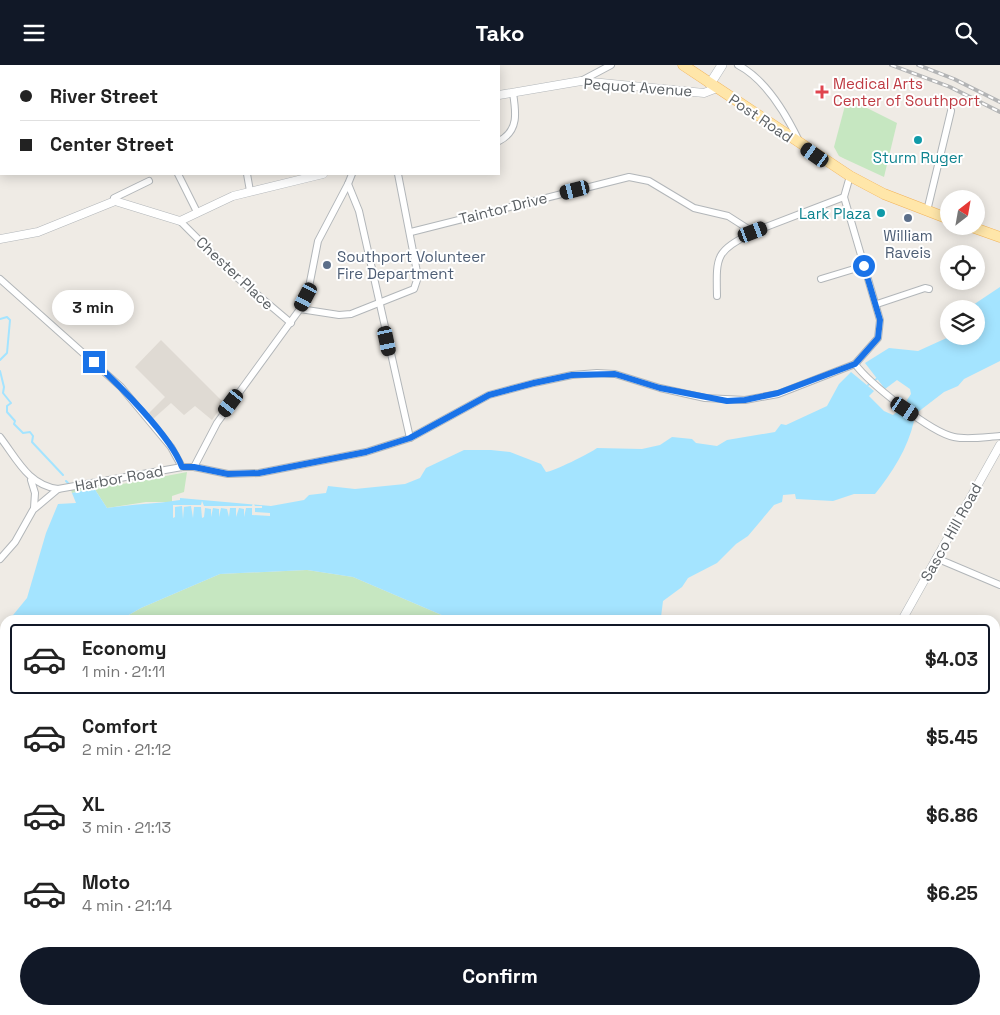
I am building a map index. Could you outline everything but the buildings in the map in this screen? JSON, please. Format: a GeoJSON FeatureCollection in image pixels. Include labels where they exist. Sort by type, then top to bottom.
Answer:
{"type":"FeatureCollection","features":[{"type":"Feature","properties":{"kind":"main road","name":"Post Road"},"geometry":{"type":"LineString","coordinates":[[683,65],[850,176],[884,194],[940,216]]}},
{"type":"Feature","properties":{"kind":"main road"},"geometry":{"type":"LineString","coordinates":[[713,86],[722,65]]}},
{"type":"Feature","properties":{"kind":"main road"},"geometry":{"type":"LineString","coordinates":[[985,232],[1000,237]]}},
{"type":"Feature","properties":{"kind":"street"},"geometry":{"type":"LineString","coordinates":[[581,81],[611,65]]}},
{"type":"Feature","properties":{"kind":"street"},"geometry":{"type":"LineString","coordinates":[[738,65],[754,75],[778,105],[800,144]]}},
{"type":"Feature","properties":{"kind":"street","name":"Pequot Avenue"},"geometry":{"type":"LineString","coordinates":[[500,95],[581,81],[704,93],[713,86]]}},
{"type":"Feature","properties":{"kind":"street"},"geometry":{"type":"LineString","coordinates":[[500,140],[506,137],[515,125],[517,113],[514,93]]}},
{"type":"Feature","properties":{"kind":"street"},"geometry":{"type":"LineString","coordinates":[[927,211],[951,111]]}},
{"type":"Feature","properties":{"kind":"street"},"geometry":{"type":"LineString","coordinates":[[178,175],[197,212]]}},
{"type":"Feature","properties":{"kind":"street"},"geometry":{"type":"LineString","coordinates":[[246,175],[250,191]]}},
{"type":"Feature","properties":{"kind":"street"},"geometry":{"type":"LineString","coordinates":[[0,239],[38,233],[115,201],[180,221],[197,212],[250,191],[319,175]]}},
{"type":"Feature","properties":{"kind":"street"},"geometry":{"type":"LineString","coordinates":[[194,467],[217,423],[300,309],[309,287],[318,241],[352,175]]}},
{"type":"Feature","properties":{"kind":"street"},"geometry":{"type":"LineString","coordinates":[[300,309],[339,315],[351,314],[412,291],[417,284],[411,232],[398,175]]}},
{"type":"Feature","properties":{"kind":"street"},"geometry":{"type":"LineString","coordinates":[[850,176],[844,197],[877,304],[880,320],[878,338],[855,364],[863,375],[877,388],[914,415],[952,437],[1000,436]]}},
{"type":"Feature","properties":{"kind":"street","name":"Taintor Drive"},"geometry":{"type":"LineString","coordinates":[[411,232],[628,177],[649,181],[694,208],[728,216],[753,232]]}},
{"type":"Feature","properties":{"kind":"street"},"geometry":{"type":"LineString","coordinates":[[115,201],[114,198],[149,181]]}},
{"type":"Feature","properties":{"kind":"street"},"geometry":{"type":"LineString","coordinates":[[348,184],[360,211],[410,438]]}},
{"type":"Feature","properties":{"kind":"street"},"geometry":{"type":"LineString","coordinates":[[717,296],[716,271],[726,246],[753,232],[844,197]]}},
{"type":"Feature","properties":{"kind":"street","name":"Chester Place"},"geometry":{"type":"LineString","coordinates":[[180,221],[234,275],[291,323]]}},
{"type":"Feature","properties":{"kind":"street"},"geometry":{"type":"LineString","coordinates":[[821,279],[864,266]]}},
{"type":"Feature","properties":{"kind":"street"},"geometry":{"type":"LineString","coordinates":[[0,279],[121,387],[171,447],[182,467]]}},
{"type":"Feature","properties":{"kind":"street"},"geometry":{"type":"LineString","coordinates":[[877,304],[924,288],[929,289]]}},
{"type":"Feature","properties":{"kind":"street","name":"Harbor Road"},"geometry":{"type":"LineString","coordinates":[[0,559],[15,541],[33,510],[58,489],[182,467],[194,467],[228,474],[259,473],[366,452],[410,438],[489,395],[572,375],[615,374],[660,388],[705,398],[745,400],[778,393],[855,364]]}},
{"type":"Feature","properties":{"kind":"street"},"geometry":{"type":"LineString","coordinates":[[0,437],[30,477],[35,493],[33,510]]}},
{"type":"Feature","properties":{"kind":"street","name":"Sasco Hill Road"},"geometry":{"type":"LineString","coordinates":[[905,615],[1000,445]]}},
{"type":"Feature","properties":{"kind":"street"},"geometry":{"type":"LineString","coordinates":[[30,477],[41,484],[58,489]]}},
{"type":"Feature","properties":{"kind":"street"},"geometry":{"type":"LineString","coordinates":[[936,558],[1000,585]]}},
{"type":"Feature","properties":{"kind":"shaded area"},"geometry":{"type":"Polygon","coordinates":[[[161,340],[224,403],[212,420],[195,406],[184,415],[171,403],[153,419],[148,414],[165,397],[135,367],[161,340]]]}},
{"type":"Feature","properties":{"kind":"green space"},"geometry":{"type":"Polygon","coordinates":[[[847,98],[897,123],[884,177],[839,156],[834,147],[847,98]]]}},
{"type":"Feature","properties":{"kind":"green space"},"geometry":{"type":"Polygon","coordinates":[[[187,472],[184,492],[172,496],[172,502],[146,502],[107,508],[94,488],[72,493],[71,490],[129,483],[187,472]]]}},
{"type":"Feature","properties":{"kind":"green space"},"geometry":{"type":"Polygon","coordinates":[[[307,570],[353,577],[442,615],[129,615],[220,574],[307,570]]]}},
{"type":"Feature","properties":{"kind":"water"},"geometry":{"type":"Polygon","coordinates":[[[1000,287],[1000,361],[964,379],[958,386],[944,392],[918,412],[908,406],[907,400],[911,394],[910,389],[897,380],[885,389],[865,363],[889,348],[918,351],[940,341],[940,345],[985,345],[985,300],[980,300],[1000,287]]]}},
{"type":"Feature","properties":{"kind":"water"},"geometry":{"type":"Polygon","coordinates":[[[851,372],[874,391],[869,396],[884,411],[893,415],[898,411],[914,421],[904,450],[875,494],[854,494],[833,501],[796,499],[795,494],[783,495],[782,502],[774,505],[748,536],[736,544],[717,563],[688,578],[682,587],[663,601],[661,615],[442,615],[353,577],[307,570],[220,574],[129,615],[13,615],[27,598],[46,533],[58,504],[76,503],[72,493],[94,488],[107,508],[180,500],[180,498],[271,506],[304,500],[309,495],[326,493],[328,486],[355,489],[405,484],[420,478],[426,468],[464,450],[510,452],[541,464],[546,472],[572,462],[597,448],[642,449],[660,445],[672,437],[692,439],[696,443],[717,446],[727,440],[775,432],[781,424],[786,425],[827,406],[839,384],[851,372]]]}},
{"type":"Feature","properties":{"kind":"pier"},"geometry":{"type":"Polygon","coordinates":[[[202,501],[204,506],[252,506],[253,503],[255,506],[262,506],[262,508],[255,508],[255,512],[270,513],[270,516],[252,515],[252,508],[246,508],[244,517],[244,509],[239,508],[236,517],[236,508],[230,508],[229,517],[227,509],[221,508],[219,517],[219,509],[213,508],[211,517],[211,509],[205,508],[204,517],[202,518],[201,507],[194,507],[193,518],[191,506],[184,507],[183,519],[182,506],[175,507],[175,517],[173,518],[173,505],[201,505],[202,501]]]}},
{"type":"Feature","properties":{"kind":"waterway"},"geometry":{"type":"LineString","coordinates":[[0,319],[7,317],[10,320],[7,353],[0,360]]}},
{"type":"Feature","properties":{"kind":"waterway"},"geometry":{"type":"LineString","coordinates":[[0,371],[4,387],[3,393],[11,403],[7,406],[7,412],[15,421],[14,424],[23,433],[30,432],[33,436],[32,442],[63,475]]}},
{"type":"Feature","properties":{"kind":"waterway"},"geometry":{"type":"LineString","coordinates":[[868,385],[878,378]]}},
{"type":"Feature","properties":{"kind":"waterway"},"geometry":{"type":"LineString","coordinates":[[907,416],[912,408]]}},
{"type":"Feature","properties":{"kind":"railway"},"geometry":{"type":"LineString","coordinates":[[891,65],[950,87],[1000,112]]}},
{"type":"Feature","properties":{"kind":"railway"},"geometry":{"type":"LineString","coordinates":[[918,65],[954,79],[1000,102]]}},
{"type":"Feature","properties":{"kind":"place","name":"Medical Arts Center of Southport"},"geometry":{"type":"Point","coordinates":[822,92]}},
{"type":"Feature","properties":{"kind":"place","name":"Sturm Ruger"},"geometry":{"type":"Point","coordinates":[918,140]}},
{"type":"Feature","properties":{"kind":"place","name":"Lark Plaza"},"geometry":{"type":"Point","coordinates":[881,213]}},
{"type":"Feature","properties":{"kind":"place","name":"William Raveis"},"geometry":{"type":"Point","coordinates":[908,218]}},
{"type":"Feature","properties":{"kind":"place","name":"Southport Volunteer Fire Department"},"geometry":{"type":"Point","coordinates":[327,265]}},
{"type":"Feature","properties":{"kind":"route"},"geometry":{"type":"LineString","coordinates":[[94,362],[121,387],[164,438],[182,467],[194,467],[228,474],[276,471],[366,452],[410,438],[489,395],[572,375],[615,374],[660,388],[727,401],[745,400],[778,393],[802,385],[855,364],[878,338],[880,320],[864,266]]}}]}
